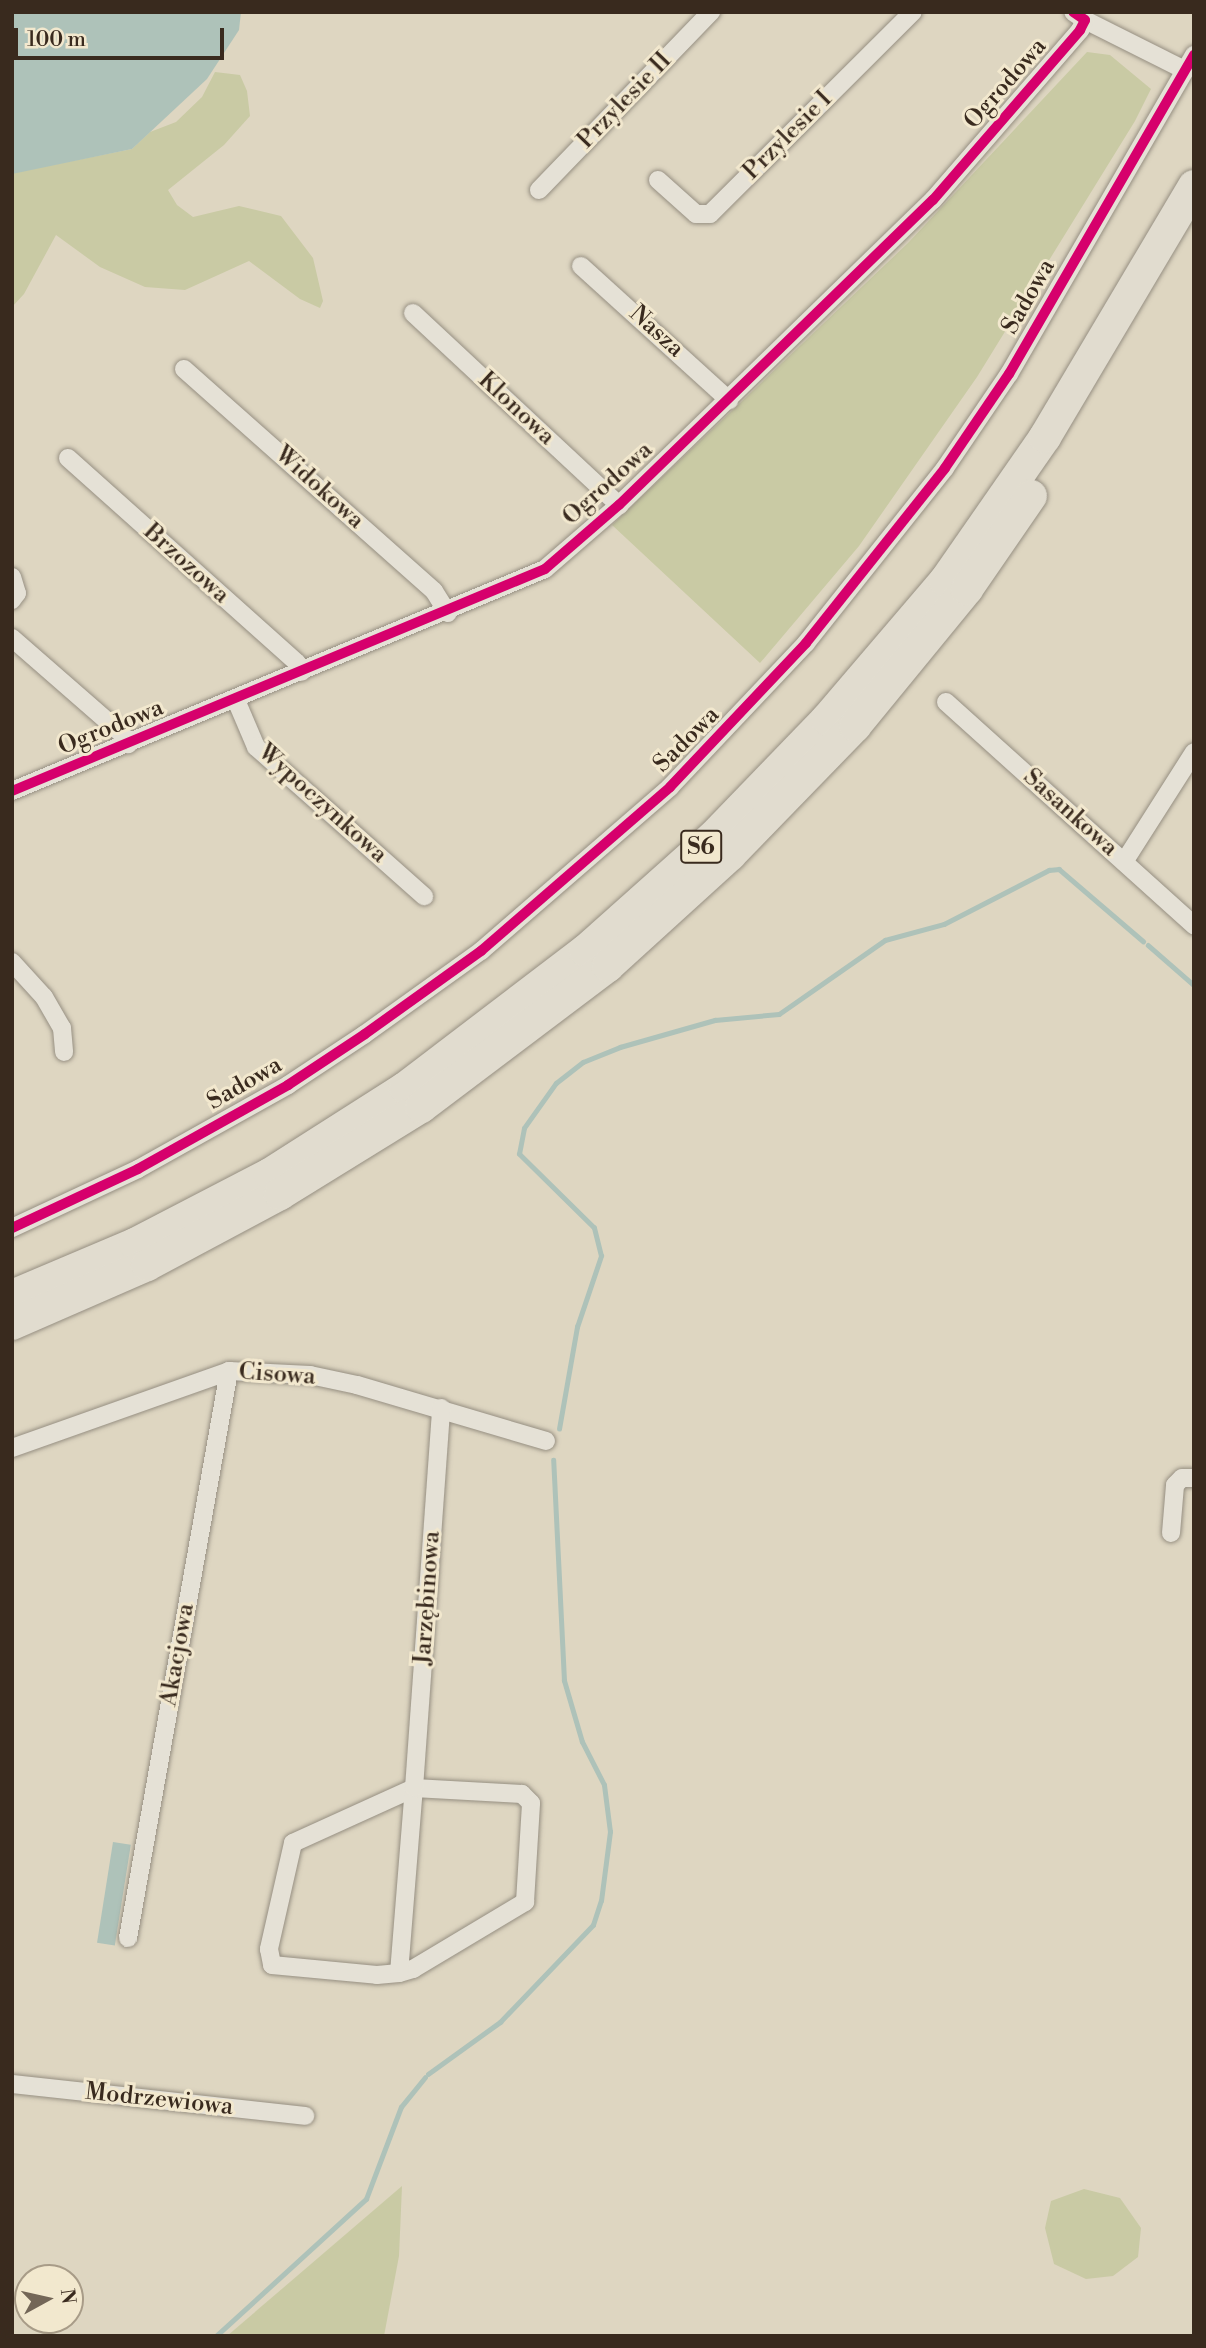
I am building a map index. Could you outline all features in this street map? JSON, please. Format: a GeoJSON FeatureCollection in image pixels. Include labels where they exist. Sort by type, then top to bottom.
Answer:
{"type":"FeatureCollection","features":[{"type":"Feature","properties":{"kind":"highway","name":"S6"},"geometry":{"type":"LineString","coordinates":[[12,1296],[135,1244],[270,1174],[405,1088],[585,951],[712,838],[827,719],[944,581],[1045,437],[1194,186]]}},
{"type":"Feature","properties":{"kind":"highway","name":"S6"},"geometry":{"type":"LineString","coordinates":[[12,1324],[147,1265],[280,1194],[421,1107],[608,966],[730,855],[855,726],[967,589],[1070,439],[1194,229]]}},
{"type":"Feature","properties":{"kind":"street","name":"Przylesie II"},"geometry":{"type":"LineString","coordinates":[[539,190],[711,12]]}},
{"type":"Feature","properties":{"kind":"street","name":"Przylesie I"},"geometry":{"type":"LineString","coordinates":[[658,180],[696,214],[710,214],[913,12]]}},
{"type":"Feature","properties":{"kind":"street","name":"Ogrodowa"},"geometry":{"type":"LineString","coordinates":[[12,792],[448,613],[545,569],[619,505],[933,200],[1079,16],[1189,63]]}},
{"type":"Feature","properties":{"kind":"street","name":"Sadowa"},"geometry":{"type":"LineString","coordinates":[[12,1228],[138,1169],[288,1085],[365,1034],[481,951],[584,866],[679,778],[806,643],[945,468],[1009,374],[1189,63]]}},
{"type":"Feature","properties":{"kind":"street","name":"Nasza"},"geometry":{"type":"LineString","coordinates":[[581,266],[729,400]]}},
{"type":"Feature","properties":{"kind":"street","name":"Klonowa"},"geometry":{"type":"LineString","coordinates":[[413,313],[619,505]]}},
{"type":"Feature","properties":{"kind":"street","name":"Widokowa"},"geometry":{"type":"LineString","coordinates":[[184,369],[434,591],[448,613]]}},
{"type":"Feature","properties":{"kind":"street","name":"Brzozowa"},"geometry":{"type":"LineString","coordinates":[[68,458],[297,663],[302,672]]}},
{"type":"Feature","properties":{"kind":"street"},"geometry":{"type":"LineString","coordinates":[[12,577],[17,593],[12,600]]}},
{"type":"Feature","properties":{"kind":"street"},"geometry":{"type":"LineString","coordinates":[[12,638],[122,734],[128,744]]}},
{"type":"Feature","properties":{"kind":"street","name":"Wypoczynkowa"},"geometry":{"type":"LineString","coordinates":[[236,700],[256,747],[424,896]]}},
{"type":"Feature","properties":{"kind":"street","name":"Sasankowa"},"geometry":{"type":"LineString","coordinates":[[946,702],[1194,925]]}},
{"type":"Feature","properties":{"kind":"street"},"geometry":{"type":"LineString","coordinates":[[1124,862],[1194,752]]}},
{"type":"Feature","properties":{"kind":"street"},"geometry":{"type":"LineString","coordinates":[[12,962],[44,997],[62,1028],[64,1052]]}},
{"type":"Feature","properties":{"kind":"street","name":"Cisowa"},"geometry":{"type":"LineString","coordinates":[[12,1448],[229,1371],[310,1375],[441,1408],[546,1441]]}},
{"type":"Feature","properties":{"kind":"street","name":"Akacjowa"},"geometry":{"type":"LineString","coordinates":[[128,1938],[229,1371]]}},
{"type":"Feature","properties":{"kind":"street","name":"Jarzębinowa"},"geometry":{"type":"LineString","coordinates":[[399,1973],[441,1408]]}},
{"type":"Feature","properties":{"kind":"street"},"geometry":{"type":"LineString","coordinates":[[1171,1533],[1175,1485],[1182,1478],[1194,1478]]}},
{"type":"Feature","properties":{"kind":"street"},"geometry":{"type":"LineString","coordinates":[[414,1788],[523,1794],[531,1803],[525,1902],[413,1969],[399,1973],[377,1975],[272,1965],[269,1950],[293,1843],[414,1788]]}},
{"type":"Feature","properties":{"kind":"street","name":"Modrzewiowa"},"geometry":{"type":"LineString","coordinates":[[12,2084],[305,2116]]}},
{"type":"Feature","properties":{"kind":"green space"},"geometry":{"type":"Polygon","coordinates":[[[1087,52],[1110,55],[1151,89],[1135,121],[977,377],[859,546],[760,663],[612,525],[908,243],[1087,52]]]}},
{"type":"Feature","properties":{"kind":"green space"},"geometry":{"type":"Polygon","coordinates":[[[215,72],[240,75],[247,91],[250,116],[224,145],[168,190],[177,205],[193,217],[239,206],[281,216],[313,258],[323,301],[320,308],[300,299],[249,261],[185,290],[145,287],[100,267],[56,235],[24,294],[12,307],[12,173],[132,149],[150,132],[176,122],[202,97],[215,72]]]}},
{"type":"Feature","properties":{"kind":"green space"},"geometry":{"type":"Polygon","coordinates":[[[402,2186],[399,2256],[384,2336],[227,2336],[402,2186]]]}},
{"type":"Feature","properties":{"kind":"green space"},"geometry":{"type":"Polygon","coordinates":[[[1084,2189],[1120,2198],[1141,2228],[1138,2257],[1113,2276],[1086,2279],[1054,2264],[1045,2228],[1051,2201],[1084,2189]]]}},
{"type":"Feature","properties":{"kind":"shaded area"},"geometry":{"type":"Polygon","coordinates":[[[12,12],[241,12],[239,30],[207,79],[132,149],[12,174],[12,12]]]}},
{"type":"Feature","properties":{"kind":"shaded area"},"geometry":{"type":"Polygon","coordinates":[[[113,1842],[131,1845],[115,1946],[97,1943],[113,1842]]]}},
{"type":"Feature","properties":{"kind":"waterway"},"geometry":{"type":"LineString","coordinates":[[559,1429],[577,1327],[601,1256],[594,1228],[519,1154],[524,1128],[556,1083],[583,1062],[620,1047],[715,1020],[779,1014],[885,940],[944,924],[1049,870],[1059,869],[1143,941]]}},
{"type":"Feature","properties":{"kind":"waterway"},"geometry":{"type":"LineString","coordinates":[[1148,945],[1194,985]]}},
{"type":"Feature","properties":{"kind":"waterway"},"geometry":{"type":"LineString","coordinates":[[428,2074],[500,2022],[593,1925],[601,1901],[610,1832],[604,1785],[582,1742],[564,1681],[553,1460]]}},
{"type":"Feature","properties":{"kind":"waterway"},"geometry":{"type":"LineString","coordinates":[[216,2336],[366,2199],[401,2107],[425,2077]]}},
{"type":"Feature","properties":{"kind":"cycle path"},"geometry":{"type":"LineString","coordinates":[[12,791],[545,569],[619,505],[933,200],[1080,30],[1085,20],[1073,12]]}},
{"type":"Feature","properties":{"kind":"cycle path"},"geometry":{"type":"LineString","coordinates":[[12,1228],[138,1169],[288,1085],[365,1034],[481,951],[670,787],[806,643],[945,468],[1009,374],[1194,55]]}}]}
